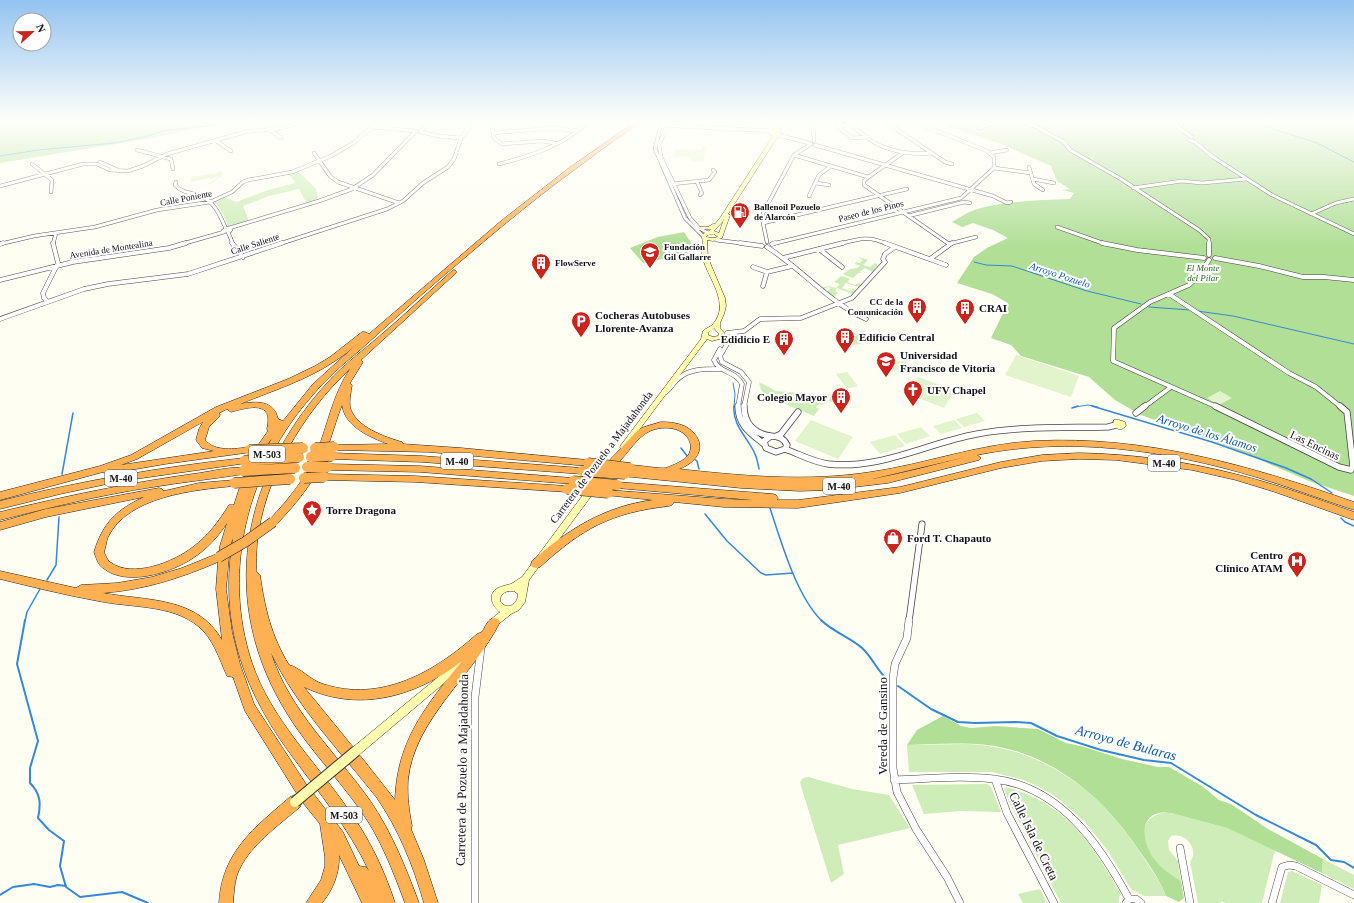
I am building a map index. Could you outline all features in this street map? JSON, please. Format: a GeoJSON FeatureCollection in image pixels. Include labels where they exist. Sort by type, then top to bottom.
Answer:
{"type":"FeatureCollection","features":[{"type":"Feature","properties":{"kind":"highway","name":"M-503"},"geometry":{"type":"LineString","coordinates":[[388,903],[372,862],[358,835],[284,736],[272,717],[253,680],[236,621],[232,584],[236,542],[245,505],[255,477],[275,439],[302,402],[341,362],[478,244],[554,182],[582,162]]}},
{"type":"Feature","properties":{"kind":"highway","name":"M-503"},"geometry":{"type":"LineString","coordinates":[[412,903],[390,847],[375,820],[360,798],[302,726],[290,708],[271,672],[258,635],[251,598],[250,551],[254,524],[263,491],[269,476],[293,430],[327,388],[359,357],[510,222],[588,162]]}},
{"type":"Feature","properties":{"kind":"highway"},"geometry":{"type":"LineString","coordinates":[[0,496],[102,469],[134,457],[219,409],[291,381],[318,368],[333,359],[410,296],[478,244]]}},
{"type":"Feature","properties":{"kind":"highway","name":"M-503"},"geometry":{"type":"LineString","coordinates":[[249,707],[234,664],[227,638],[221,589],[225,546],[251,466],[268,436],[306,389],[361,336]]}},
{"type":"Feature","properties":{"kind":"highway","name":"M-503"},"geometry":{"type":"LineString","coordinates":[[61,588],[104,590],[126,588],[176,576],[218,557],[245,542],[272,522],[294,501],[304,488],[317,462],[342,389],[351,373],[368,350]]}},
{"type":"Feature","properties":{"kind":"highway"},"geometry":{"type":"LineString","coordinates":[[351,373],[346,395],[346,408],[353,419],[366,431],[381,439],[424,450]]}},
{"type":"Feature","properties":{"kind":"highway"},"geometry":{"type":"LineString","coordinates":[[268,436],[274,423],[273,414],[269,409],[253,404],[240,406],[225,411],[206,423],[201,431],[200,440],[205,446],[219,451],[315,448],[333,452],[397,447],[588,464],[627,471],[659,470],[755,479],[814,481],[855,478],[1004,447],[1050,444]]}},
{"type":"Feature","properties":{"kind":"highway"},"geometry":{"type":"LineString","coordinates":[[610,465],[617,459],[635,437],[652,426],[669,425],[679,427],[688,432],[695,442],[696,446],[694,455],[681,466],[659,470]]}},
{"type":"Feature","properties":{"kind":"highway","name":"M-40"},"geometry":{"type":"LineString","coordinates":[[0,505],[49,492],[131,476],[244,461],[311,457],[333,452],[582,471],[627,471],[760,486],[813,488],[891,479],[974,459],[1050,444],[1110,445],[1190,456],[1277,479],[1354,506]]}},
{"type":"Feature","properties":{"kind":"highway"},"geometry":{"type":"LineString","coordinates":[[54,482],[165,461],[249,450]]}},
{"type":"Feature","properties":{"kind":"highway","name":"M-40"},"geometry":{"type":"LineString","coordinates":[[0,516],[129,486],[208,474],[307,467],[420,469],[570,485],[617,485],[761,498],[833,499],[900,490],[1001,465],[1078,456],[1116,457],[1192,467],[1236,477],[1278,489],[1354,516]]}},
{"type":"Feature","properties":{"kind":"highway"},"geometry":{"type":"LineString","coordinates":[[0,526],[46,514],[125,497],[185,487],[324,477],[570,485],[608,493],[696,501],[761,504],[798,504],[833,499]]}},
{"type":"Feature","properties":{"kind":"highway"},"geometry":{"type":"LineString","coordinates":[[205,486],[164,493],[137,504],[118,518],[104,534],[99,552],[104,564],[115,571],[133,574],[151,571],[174,564],[196,551],[214,534],[225,520],[242,491]]}},
{"type":"Feature","properties":{"kind":"highway"},"geometry":{"type":"LineString","coordinates":[[536,564],[554,547],[578,530],[599,518],[621,510],[645,504],[696,501]]}},
{"type":"Feature","properties":{"kind":"highway","name":"M-503"},"geometry":{"type":"LineString","coordinates":[[254,524],[254,556],[258,596],[266,625],[279,660],[303,697],[382,794],[408,837],[422,872],[431,903]]}},
{"type":"Feature","properties":{"kind":"highway","name":"M-503"},"geometry":{"type":"LineString","coordinates":[[0,574],[100,598],[158,606],[178,611],[197,619],[209,630],[222,651],[240,692],[301,789],[338,837],[370,903]]}},
{"type":"Feature","properties":{"kind":"highway"},"geometry":{"type":"LineString","coordinates":[[408,837],[402,809],[401,791],[408,750],[428,712],[465,666],[494,622]]}},
{"type":"Feature","properties":{"kind":"highway","name":"M-503"},"geometry":{"type":"LineString","coordinates":[[279,660],[297,678],[319,689],[346,694],[367,694],[388,691],[410,685],[428,677],[454,661],[483,637]]}},
{"type":"Feature","properties":{"kind":"highway"},"geometry":{"type":"LineString","coordinates":[[226,903],[225,891],[232,870],[240,854],[252,841],[295,802]]}},
{"type":"Feature","properties":{"kind":"highway","name":"M-503"},"geometry":{"type":"LineString","coordinates":[[313,903],[328,882],[334,853],[332,841],[322,816]]}},
{"type":"Feature","properties":{"kind":"highway"},"geometry":{"type":"LineString","coordinates":[[338,837],[365,877],[380,903]]}},
{"type":"Feature","properties":{"kind":"street"},"geometry":{"type":"LineString","coordinates":[[0,185],[45,173],[89,164],[101,164],[113,171],[128,171],[149,162]]}},
{"type":"Feature","properties":{"kind":"street"},"geometry":{"type":"LineString","coordinates":[[172,162],[173,169]]}},
{"type":"Feature","properties":{"kind":"street","name":"Calle Poniente"},"geometry":{"type":"LineString","coordinates":[[0,244],[23,238],[112,223],[165,209],[210,202],[232,192],[242,182],[285,174],[317,162]]}},
{"type":"Feature","properties":{"kind":"street"},"geometry":{"type":"LineString","coordinates":[[321,162],[330,176],[335,180],[354,189],[399,203]]}},
{"type":"Feature","properties":{"kind":"street","name":"Avenida de Montealina"},"geometry":{"type":"LineString","coordinates":[[0,279],[57,264],[169,248],[324,202],[354,189],[376,176],[389,162]]}},
{"type":"Feature","properties":{"kind":"street","name":"Calle Saliente"},"geometry":{"type":"LineString","coordinates":[[0,319],[68,293],[98,285],[179,276],[370,216],[399,203],[423,183],[448,167],[452,162]]}},
{"type":"Feature","properties":{"kind":"street"},"geometry":{"type":"LineString","coordinates":[[499,164],[506,162]]}},
{"type":"Feature","properties":{"kind":"street"},"geometry":{"type":"LineString","coordinates":[[660,162],[685,218],[691,226],[707,235],[764,245],[781,257],[837,304],[855,315],[866,319]]}},
{"type":"Feature","properties":{"kind":"street"},"geometry":{"type":"LineString","coordinates":[[665,162],[690,218],[698,228],[707,235],[717,237]]}},
{"type":"Feature","properties":{"kind":"street"},"geometry":{"type":"LineString","coordinates":[[717,237],[717,231],[722,219],[757,162]]}},
{"type":"Feature","properties":{"kind":"street"},"geometry":{"type":"LineString","coordinates":[[781,257],[772,245],[767,242],[763,223],[763,213],[790,162]]}},
{"type":"Feature","properties":{"kind":"street"},"geometry":{"type":"LineString","coordinates":[[818,162],[868,177]]}},
{"type":"Feature","properties":{"kind":"street"},"geometry":{"type":"LineString","coordinates":[[880,162],[995,194],[1011,202],[1007,202],[973,189]]}},
{"type":"Feature","properties":{"kind":"street"},"geometry":{"type":"LineString","coordinates":[[889,162],[863,181],[865,187],[949,244]]}},
{"type":"Feature","properties":{"kind":"street"},"geometry":{"type":"LineString","coordinates":[[945,162],[952,164]]}},
{"type":"Feature","properties":{"kind":"street"},"geometry":{"type":"LineString","coordinates":[[995,162],[994,168],[1032,173]]}},
{"type":"Feature","properties":{"kind":"street"},"geometry":{"type":"LineString","coordinates":[[1091,162],[1121,179],[1199,230],[1209,239],[1209,255]]}},
{"type":"Feature","properties":{"kind":"street"},"geometry":{"type":"LineString","coordinates":[[1221,162],[1272,195],[1354,234]]}},
{"type":"Feature","properties":{"kind":"street"},"geometry":{"type":"LineString","coordinates":[[32,164],[52,180],[51,192]]}},
{"type":"Feature","properties":{"kind":"street"},"geometry":{"type":"LineString","coordinates":[[810,196],[821,172],[831,166]]}},
{"type":"Feature","properties":{"kind":"street"},"geometry":{"type":"LineString","coordinates":[[1029,167],[1034,184],[1043,190]]}},
{"type":"Feature","properties":{"kind":"street","name":"Paseo de los Pinos"},"geometry":{"type":"LineString","coordinates":[[764,245],[772,245],[961,198],[973,189],[994,168]]}},
{"type":"Feature","properties":{"kind":"street"},"geometry":{"type":"LineString","coordinates":[[669,184],[697,182],[711,179],[715,172],[713,170]]}},
{"type":"Feature","properties":{"kind":"street"},"geometry":{"type":"LineString","coordinates":[[1033,179],[1054,183]]}},
{"type":"Feature","properties":{"kind":"street"},"geometry":{"type":"LineString","coordinates":[[1133,188],[1182,181],[1202,183],[1247,179]]}},
{"type":"Feature","properties":{"kind":"street"},"geometry":{"type":"LineString","coordinates":[[176,182],[175,185],[179,190],[202,196],[210,202],[219,213],[233,245],[243,257]]}},
{"type":"Feature","properties":{"kind":"street"},"geometry":{"type":"LineString","coordinates":[[697,182],[702,193],[700,194]]}},
{"type":"Feature","properties":{"kind":"street"},"geometry":{"type":"LineString","coordinates":[[816,183],[829,185]]}},
{"type":"Feature","properties":{"kind":"street"},"geometry":{"type":"LineString","coordinates":[[698,228],[711,227],[741,188]]}},
{"type":"Feature","properties":{"kind":"street"},"geometry":{"type":"LineString","coordinates":[[710,268],[707,250],[709,244],[717,237],[741,188]]}},
{"type":"Feature","properties":{"kind":"street"},"geometry":{"type":"LineString","coordinates":[[763,223],[907,189]]}},
{"type":"Feature","properties":{"kind":"street"},"geometry":{"type":"LineString","coordinates":[[961,198],[964,202]]}},
{"type":"Feature","properties":{"kind":"street"},"geometry":{"type":"LineString","coordinates":[[1311,214],[1336,203],[1354,199]]}},
{"type":"Feature","properties":{"kind":"street"},"geometry":{"type":"LineString","coordinates":[[908,216],[964,202],[970,203]]}},
{"type":"Feature","properties":{"kind":"street"},"geometry":{"type":"LineString","coordinates":[[663,394],[678,378],[689,373],[701,370],[722,369],[734,373],[741,380],[742,384],[736,410],[739,419],[747,432],[773,452],[781,452],[785,449],[787,443],[783,439],[759,434],[751,428],[747,421],[744,407],[749,382],[745,375],[722,362],[720,356],[727,344],[721,332],[723,299],[704,254],[707,235],[722,219]]}},
{"type":"Feature","properties":{"kind":"street"},"geometry":{"type":"LineString","coordinates":[[1209,255],[1203,257],[1108,245],[1084,238],[1057,227],[1061,226],[1089,237],[1128,246],[1179,251],[1203,257],[1209,260],[1215,259],[1300,279],[1309,280],[1319,277],[1354,280]]}},
{"type":"Feature","properties":{"kind":"street"},"geometry":{"type":"LineString","coordinates":[[47,301],[44,298],[43,293],[57,264],[53,243],[56,233]]}},
{"type":"Feature","properties":{"kind":"street"},"geometry":{"type":"LineString","coordinates":[[930,259],[949,244],[976,237]]}},
{"type":"Feature","properties":{"kind":"street"},"geometry":{"type":"LineString","coordinates":[[781,257],[864,238],[880,239],[896,248],[946,265]]}},
{"type":"Feature","properties":{"kind":"street"},"geometry":{"type":"LineString","coordinates":[[764,245],[767,242]]}},
{"type":"Feature","properties":{"kind":"street"},"geometry":{"type":"LineString","coordinates":[[721,332],[744,331],[760,319],[801,318],[852,298],[881,268],[885,262],[885,254],[896,248]]}},
{"type":"Feature","properties":{"kind":"street"},"geometry":{"type":"LineString","coordinates":[[819,249],[842,267]]}},
{"type":"Feature","properties":{"kind":"street"},"geometry":{"type":"LineString","coordinates":[[1209,255],[1215,259]]}},
{"type":"Feature","properties":{"kind":"street","name":"Las Encinas"},"geometry":{"type":"LineString","coordinates":[[1169,294],[1289,373],[1316,387],[1345,410],[1347,412],[1352,468],[1348,470],[1339,467],[1226,411],[1114,363],[1114,328],[1150,302],[1189,285],[1199,276],[1209,260]]}},
{"type":"Feature","properties":{"kind":"street"},"geometry":{"type":"LineString","coordinates":[[753,267],[767,272],[792,266]]}},
{"type":"Feature","properties":{"kind":"street"},"geometry":{"type":"LineString","coordinates":[[763,286],[767,272]]}},
{"type":"Feature","properties":{"kind":"street","name":"Carretera de Pozuelo a Majadahonda"},"geometry":{"type":"LineString","coordinates":[[512,587],[525,579],[696,349],[705,332],[709,329],[721,332]]}},
{"type":"Feature","properties":{"kind":"street","name":"Carretera de Pozuelo a Majadahonda"},"geometry":{"type":"LineString","coordinates":[[696,349],[721,332]]}},
{"type":"Feature","properties":{"kind":"street"},"geometry":{"type":"LineString","coordinates":[[704,335],[712,339]]}},
{"type":"Feature","properties":{"kind":"street"},"geometry":{"type":"LineString","coordinates":[[722,369],[714,360],[724,343]]}},
{"type":"Feature","properties":{"kind":"street"},"geometry":{"type":"LineString","coordinates":[[1136,413],[1171,387]]}},
{"type":"Feature","properties":{"kind":"street"},"geometry":{"type":"LineString","coordinates":[[764,444],[767,438],[781,434],[800,412],[784,434],[783,439]]}},
{"type":"Feature","properties":{"kind":"street"},"geometry":{"type":"LineString","coordinates":[[785,449],[822,463],[850,464],[880,460],[954,439],[988,433],[1034,428],[1108,427],[1116,425]]}},
{"type":"Feature","properties":{"kind":"street","name":"Vereda de Gansino"},"geometry":{"type":"LineString","coordinates":[[895,784],[892,728],[893,678],[895,664],[907,638],[922,524]]}},
{"type":"Feature","properties":{"kind":"street","name":"Carretera de Pozuelo a Majadahonda"},"geometry":{"type":"LineString","coordinates":[[522,593],[525,579]]}},
{"type":"Feature","properties":{"kind":"street"},"geometry":{"type":"LineString","coordinates":[[494,622],[520,604],[522,600],[522,593],[520,590],[512,587],[499,592],[495,599],[496,605],[499,608],[508,611]]}},
{"type":"Feature","properties":{"kind":"street","name":"Carretera de Pozuelo a Majadahonda"},"geometry":{"type":"LineString","coordinates":[[295,802],[448,675],[483,637],[494,616],[496,605]]}},
{"type":"Feature","properties":{"kind":"street","name":"Carretera de Pozuelo a Majadahonda"},"geometry":{"type":"LineString","coordinates":[[475,903],[475,690],[477,667],[483,637]]}},
{"type":"Feature","properties":{"kind":"street"},"geometry":{"type":"LineString","coordinates":[[960,903],[946,877],[916,829],[895,784],[958,778],[995,779],[1018,784],[1037,793],[1066,812],[1088,833],[1105,856],[1127,901],[1136,899],[1141,903]]}},
{"type":"Feature","properties":{"kind":"street","name":"Calle Isla de Creta"},"geometry":{"type":"LineString","coordinates":[[995,779],[1007,813],[1054,903]]}},
{"type":"Feature","properties":{"kind":"street"},"geometry":{"type":"LineString","coordinates":[[1180,848],[1190,903]]}},
{"type":"Feature","properties":{"kind":"street"},"geometry":{"type":"LineString","coordinates":[[1272,903],[1282,867],[1289,865],[1296,866],[1354,895]]}},
{"type":"Feature","properties":{"kind":"green space","name":"El Monte del Pilar"},"geometry":{"type":"Polygon","coordinates":[[[1042,162],[1354,162],[1354,496],[1309,481],[1237,450],[1141,415],[1115,400],[1089,377],[1021,356],[1011,345],[991,338],[1008,303],[992,294],[957,283],[974,257],[987,248],[1008,238],[993,230],[973,223],[962,227],[952,222],[971,211],[985,207],[1022,202],[1070,199],[1074,193],[1062,190],[1070,189],[1057,181],[1051,166],[1042,162]]]}},
{"type":"Feature","properties":{"kind":"green space"},"geometry":{"type":"Polygon","coordinates":[[[222,171],[222,176],[210,184],[208,184],[220,176],[191,182],[191,177],[215,173],[216,175],[216,173],[222,171]]]}},
{"type":"Feature","properties":{"kind":"green space"},"geometry":{"type":"Polygon","coordinates":[[[298,171],[316,189],[318,200],[307,204],[299,189],[269,196],[243,206],[249,221],[228,226],[223,214],[215,202],[225,197],[236,202],[268,190],[295,183],[289,174],[298,171]]]}},
{"type":"Feature","properties":{"kind":"green space"},"geometry":{"type":"Polygon","coordinates":[[[684,232],[695,249],[682,255],[643,263],[630,248],[658,237],[684,232]]]}},
{"type":"Feature","properties":{"kind":"green space"},"geometry":{"type":"Polygon","coordinates":[[[859,257],[868,260],[863,265],[870,267],[875,263],[877,264],[874,273],[865,268],[859,272],[863,273],[858,273],[853,278],[843,274],[850,269],[860,266],[855,264],[856,262],[860,263],[863,260],[859,257]]]}},
{"type":"Feature","properties":{"kind":"green space"},"geometry":{"type":"Polygon","coordinates":[[[841,276],[850,279],[847,282],[855,285],[857,283],[862,285],[859,287],[846,283],[842,288],[850,291],[853,289],[856,290],[853,294],[837,288],[835,291],[838,293],[833,298],[826,292],[831,288],[828,287],[823,290],[821,288],[829,286],[836,288],[840,284],[834,282],[841,276]]]}},
{"type":"Feature","properties":{"kind":"green space"},"geometry":{"type":"Polygon","coordinates":[[[861,331],[864,331],[874,340],[847,345],[837,342],[834,338],[855,337],[861,331]]]}},
{"type":"Feature","properties":{"kind":"green space"},"geometry":{"type":"Polygon","coordinates":[[[1016,355],[1079,376],[1071,397],[1005,375],[1016,355]]]}},
{"type":"Feature","properties":{"kind":"green space"},"geometry":{"type":"Polygon","coordinates":[[[905,360],[911,367],[890,371],[884,364],[905,360]]]}},
{"type":"Feature","properties":{"kind":"green space"},"geometry":{"type":"Polygon","coordinates":[[[847,372],[858,386],[847,389],[836,374],[847,372]]]}},
{"type":"Feature","properties":{"kind":"green space"},"geometry":{"type":"Polygon","coordinates":[[[918,377],[955,390],[944,408],[906,393],[918,377]]]}},
{"type":"Feature","properties":{"kind":"green space"},"geometry":{"type":"Polygon","coordinates":[[[759,382],[776,391],[823,395],[831,394],[822,405],[820,403],[816,407],[819,409],[814,416],[768,397],[761,390],[759,382]]]}},
{"type":"Feature","properties":{"kind":"green space"},"geometry":{"type":"Polygon","coordinates":[[[844,391],[851,401],[846,407],[829,401],[832,394],[844,391]]]}},
{"type":"Feature","properties":{"kind":"green space"},"geometry":{"type":"Polygon","coordinates":[[[1220,391],[1232,398],[1219,405],[1207,398],[1220,391]]]}},
{"type":"Feature","properties":{"kind":"green space"},"geometry":{"type":"Polygon","coordinates":[[[977,413],[985,421],[964,427],[956,419],[977,413]]]}},
{"type":"Feature","properties":{"kind":"green space"},"geometry":{"type":"Polygon","coordinates":[[[811,420],[853,437],[838,459],[795,441],[811,420]]]}},
{"type":"Feature","properties":{"kind":"green space"},"geometry":{"type":"Polygon","coordinates":[[[954,420],[962,428],[941,434],[933,426],[954,420]]]}},
{"type":"Feature","properties":{"kind":"green space"},"geometry":{"type":"Polygon","coordinates":[[[921,427],[930,436],[906,444],[897,434],[921,427]]]}},
{"type":"Feature","properties":{"kind":"green space"},"geometry":{"type":"Polygon","coordinates":[[[895,435],[905,446],[880,454],[870,442],[895,435]]]}},
{"type":"Feature","properties":{"kind":"green space"},"geometry":{"type":"Polygon","coordinates":[[[943,716],[961,726],[971,728],[995,726],[1038,729],[1066,743],[1081,746],[1122,759],[1158,767],[1169,767],[1202,786],[1219,800],[1231,804],[1268,829],[1323,859],[1322,873],[1227,828],[1171,813],[1160,813],[1152,816],[1147,821],[1145,835],[1150,852],[1155,860],[1167,872],[1181,881],[1184,898],[1179,902],[1166,896],[1160,882],[1145,859],[1118,822],[1103,805],[1069,777],[1050,765],[1009,749],[987,745],[957,743],[907,745],[917,730],[943,716]]]}},
{"type":"Feature","properties":{"kind":"green space"},"geometry":{"type":"Polygon","coordinates":[[[968,744],[996,747],[1022,754],[1047,765],[1069,778],[1090,794],[1127,834],[1156,876],[1166,896],[1144,896],[1131,889],[1106,848],[1085,822],[1055,796],[1039,787],[1024,780],[992,772],[909,772],[907,745],[968,744]]]}},
{"type":"Feature","properties":{"kind":"green space"},"geometry":{"type":"Polygon","coordinates":[[[808,777],[852,789],[889,795],[910,828],[838,845],[844,874],[831,883],[800,782],[803,778],[808,777]]]}},
{"type":"Feature","properties":{"kind":"green space"},"geometry":{"type":"Polygon","coordinates":[[[987,784],[991,787],[1001,812],[961,811],[924,814],[912,785],[987,784]]]}},
{"type":"Feature","properties":{"kind":"green space"},"geometry":{"type":"Polygon","coordinates":[[[1006,787],[1027,794],[1045,804],[1061,815],[1075,828],[1088,842],[1110,875],[1121,894],[1119,897],[1119,903],[1061,903],[1009,802],[1004,789],[1006,787]]]}},
{"type":"Feature","properties":{"kind":"green space"},"geometry":{"type":"Polygon","coordinates":[[[1162,813],[1171,813],[1227,828],[1275,850],[1262,903],[1225,903],[1222,901],[1221,903],[1198,903],[1190,862],[1193,857],[1193,852],[1190,843],[1181,836],[1176,835],[1171,836],[1168,841],[1169,850],[1178,861],[1181,881],[1172,876],[1157,863],[1147,847],[1144,838],[1144,830],[1147,823],[1152,817],[1162,813]]]}},
{"type":"Feature","properties":{"kind":"green space"},"geometry":{"type":"Polygon","coordinates":[[[1323,859],[1354,875],[1354,889],[1322,873],[1323,859]]]}},
{"type":"Feature","properties":{"kind":"green space"},"geometry":{"type":"Polygon","coordinates":[[[1292,871],[1322,885],[1319,903],[1280,903],[1288,872],[1292,871]]]}},
{"type":"Feature","properties":{"kind":"green space"},"geometry":{"type":"Polygon","coordinates":[[[1040,889],[1047,903],[1023,903],[1018,894],[1040,889]]]}},
{"type":"Feature","properties":{"kind":"waterway","name":"Arroyo Pozuelo"},"geometry":{"type":"LineString","coordinates":[[974,262],[986,265],[1012,266],[1087,291],[1141,304]]}},
{"type":"Feature","properties":{"kind":"waterway","name":"Arroyo Pozuelo"},"geometry":{"type":"LineString","coordinates":[[1149,307],[1190,310]]}},
{"type":"Feature","properties":{"kind":"waterway","name":"Arroyo Pozuelo"},"geometry":{"type":"LineString","coordinates":[[1197,311],[1233,316],[1354,344]]}},
{"type":"Feature","properties":{"kind":"waterway","name":"Arroyo de Bularas"},"geometry":{"type":"LineString","coordinates":[[733,383],[735,394],[734,407]]}},
{"type":"Feature","properties":{"kind":"waterway","name":"Arroyo de los Álamos"},"geometry":{"type":"LineString","coordinates":[[1075,407],[1088,405],[1098,407]]}},
{"type":"Feature","properties":{"kind":"waterway","name":"Arroyo de los Álamos"},"geometry":{"type":"LineString","coordinates":[[1092,406],[1212,442],[1286,468],[1311,479],[1332,493]]}},
{"type":"Feature","properties":{"kind":"waterway","name":"Arroyo de Bularas"},"geometry":{"type":"LineString","coordinates":[[734,407],[735,419],[755,454],[759,469]]}},
{"type":"Feature","properties":{"kind":"waterway"},"geometry":{"type":"LineString","coordinates":[[62,474],[73,413]]}},
{"type":"Feature","properties":{"kind":"waterway"},"geometry":{"type":"LineString","coordinates":[[681,448],[688,457]]}},
{"type":"Feature","properties":{"kind":"waterway"},"geometry":{"type":"LineString","coordinates":[[694,459],[697,461],[699,469]]}},
{"type":"Feature","properties":{"kind":"waterway","name":"Arroyo de Bularas"},"geometry":{"type":"LineString","coordinates":[[770,508],[793,573]]}},
{"type":"Feature","properties":{"kind":"waterway"},"geometry":{"type":"LineString","coordinates":[[705,514],[727,541],[761,573],[766,575],[793,573]]}},
{"type":"Feature","properties":{"kind":"waterway"},"geometry":{"type":"LineString","coordinates":[[47,580],[56,565],[59,517]]}},
{"type":"Feature","properties":{"kind":"waterway","name":"Arroyo de los Álamos"},"geometry":{"type":"LineString","coordinates":[[1341,518],[1345,522],[1354,526]]}},
{"type":"Feature","properties":{"kind":"waterway","name":"Arroyo de Bularas"},"geometry":{"type":"LineString","coordinates":[[793,573],[805,598],[813,611],[821,620]]}},
{"type":"Feature","properties":{"kind":"waterway"},"geometry":{"type":"LineString","coordinates":[[25,621],[27,612],[40,589]]}},
{"type":"Feature","properties":{"kind":"waterway"},"geometry":{"type":"LineString","coordinates":[[25,620],[17,664],[38,741],[30,768],[30,783],[34,787],[39,799],[40,808],[38,818],[49,830],[64,841],[60,866],[66,886]]}},
{"type":"Feature","properties":{"kind":"waterway","name":"Arroyo de Bularas"},"geometry":{"type":"LineString","coordinates":[[821,620],[862,648],[888,680]]}},
{"type":"Feature","properties":{"kind":"waterway","name":"Arroyo de Bularas"},"geometry":{"type":"LineString","coordinates":[[898,686],[931,709],[958,722],[1031,723],[1057,736],[1101,750],[1144,760],[1171,763],[1256,815],[1316,845],[1331,860],[1344,862],[1354,868]]}},
{"type":"Feature","properties":{"kind":"waterway"},"geometry":{"type":"LineString","coordinates":[[0,895],[13,887],[34,884],[50,887],[58,885],[66,886]]}},
{"type":"Feature","properties":{"kind":"waterway"},"geometry":{"type":"LineString","coordinates":[[66,886],[80,897],[122,892],[148,903]]}},
{"type":"Feature","properties":{"kind":"place","name":"Ballenoil Pozuelo de Alarcón"},"geometry":{"type":"Point","coordinates":[740,229]}},
{"type":"Feature","properties":{"kind":"place","name":"Fundación Gil Gallarre"},"geometry":{"type":"Point","coordinates":[650,269]}},
{"type":"Feature","properties":{"kind":"place","name":"FlowServe"},"geometry":{"type":"Point","coordinates":[541,280]}},
{"type":"Feature","properties":{"kind":"place","name":"CC de la Comunicación"},"geometry":{"type":"Point","coordinates":[917,324]}},
{"type":"Feature","properties":{"kind":"place","name":"CRAI"},"geometry":{"type":"Point","coordinates":[965,325]}},
{"type":"Feature","properties":{"kind":"place","name":"Cocheras Autobuses Llorente-Avanza"},"geometry":{"type":"Point","coordinates":[581,338]}},
{"type":"Feature","properties":{"kind":"place","name":"Edificio Central"},"geometry":{"type":"Point","coordinates":[845,354]}},
{"type":"Feature","properties":{"kind":"place","name":"Edidicio E"},"geometry":{"type":"Point","coordinates":[784,356]}},
{"type":"Feature","properties":{"kind":"place","name":"Universidad Francisco de Vitoria"},"geometry":{"type":"Point","coordinates":[886,378]}},
{"type":"Feature","properties":{"kind":"place","name":"UFV Chapel"},"geometry":{"type":"Point","coordinates":[913,407]}},
{"type":"Feature","properties":{"kind":"place","name":"Colegio Mayor"},"geometry":{"type":"Point","coordinates":[841,414]}},
{"type":"Feature","properties":{"kind":"place","name":"Torre Dragona"},"geometry":{"type":"Point","coordinates":[312,527]}},
{"type":"Feature","properties":{"kind":"place","name":"Ford T. Chapauto"},"geometry":{"type":"Point","coordinates":[893,555]}},
{"type":"Feature","properties":{"kind":"place","name":"Centro Clínico ATAM"},"geometry":{"type":"Point","coordinates":[1297,578]}}]}
